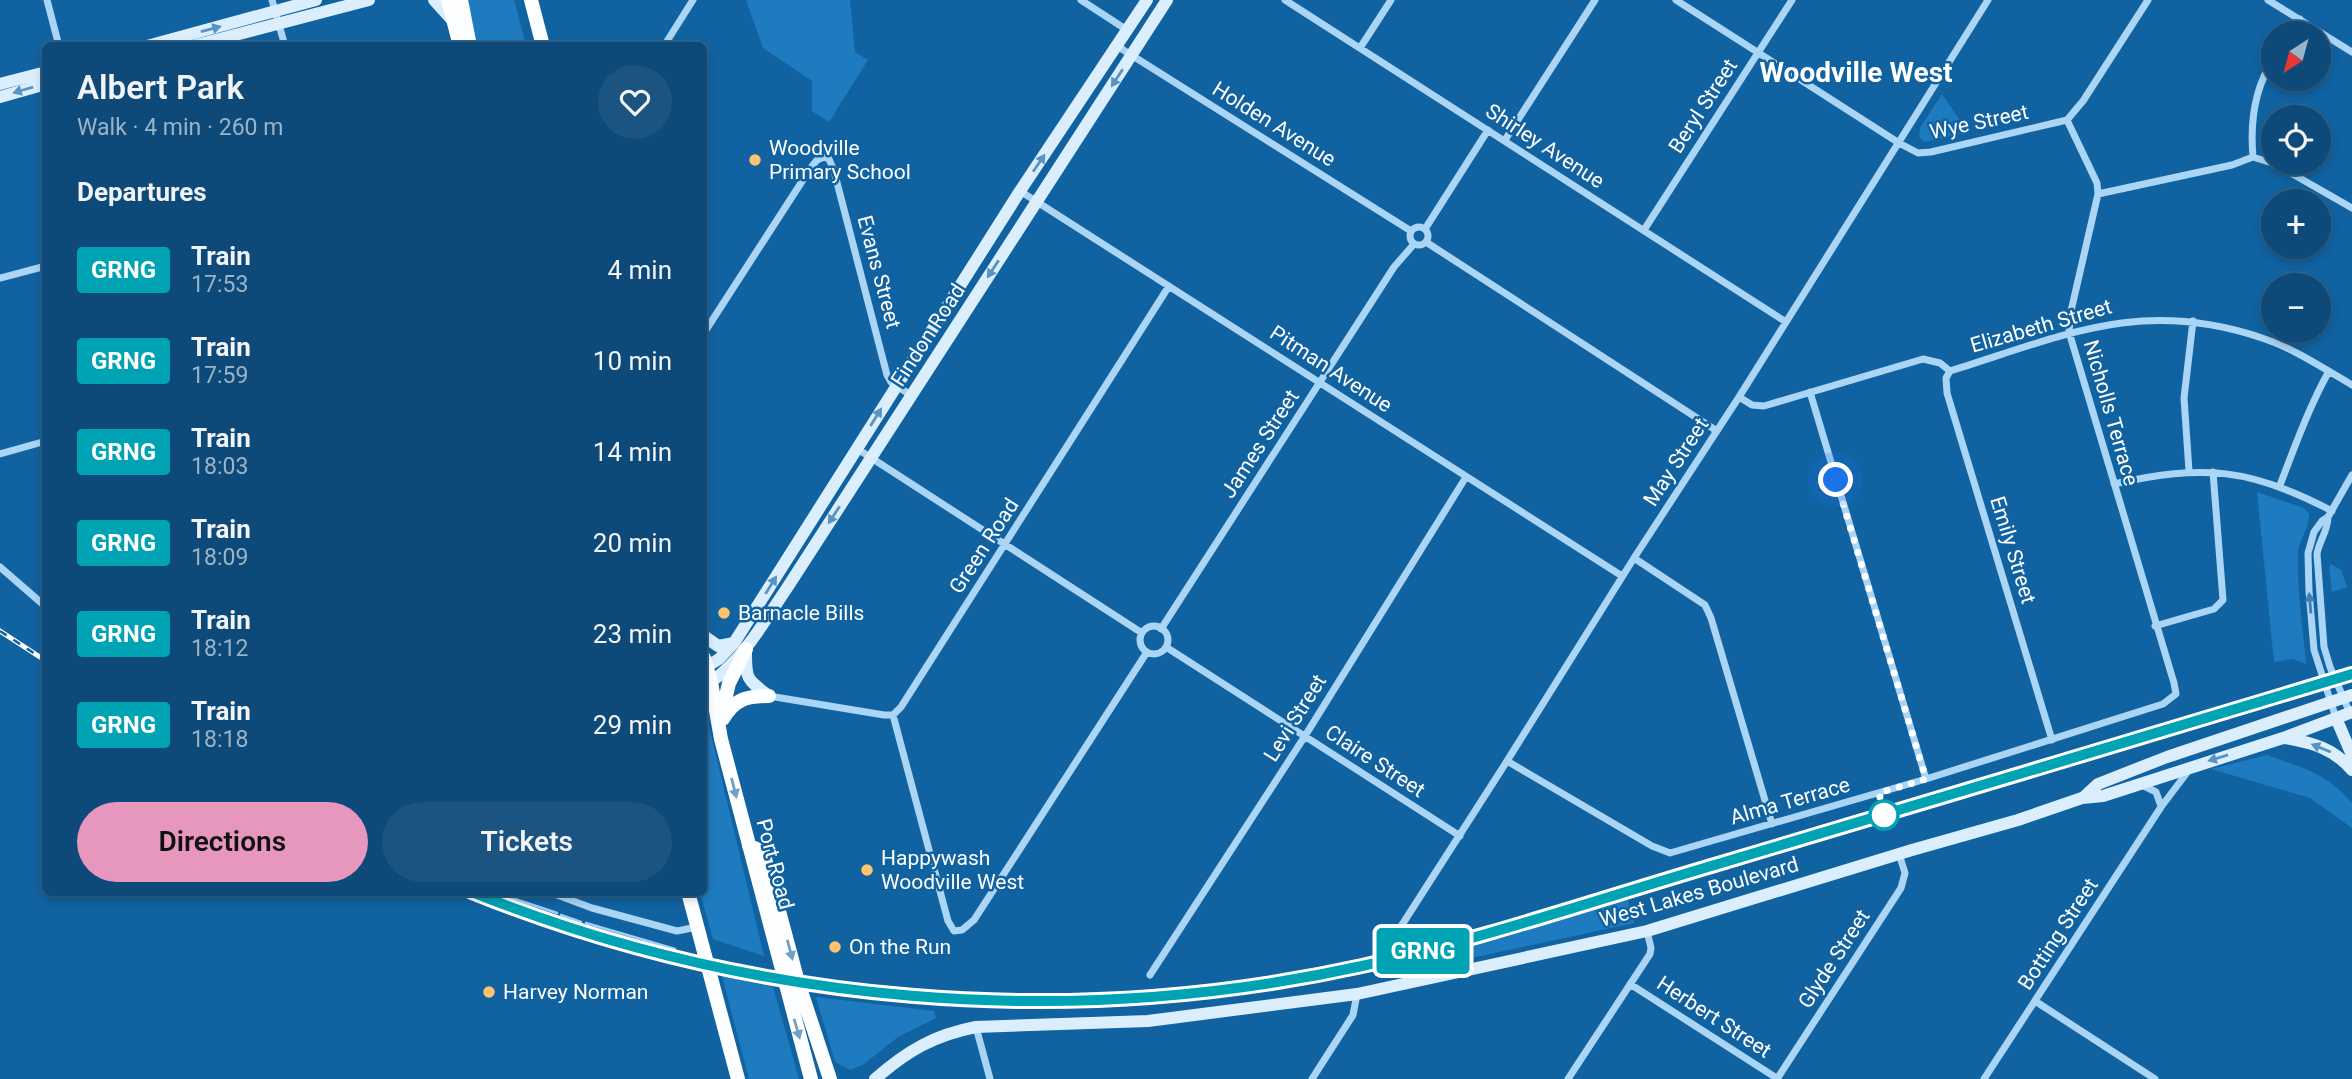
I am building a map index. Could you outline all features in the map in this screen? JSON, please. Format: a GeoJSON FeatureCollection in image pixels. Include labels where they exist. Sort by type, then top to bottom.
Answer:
{"type":"FeatureCollection","features":[{"type":"Feature","properties":{"kind":"highway"},"geometry":{"type":"LineString","coordinates":[[448,0],[459,42]]}},
{"type":"Feature","properties":{"kind":"highway"},"geometry":{"type":"LineString","coordinates":[[461,0],[469,42]]}},
{"type":"Feature","properties":{"kind":"highway"},"geometry":{"type":"LineString","coordinates":[[531,0],[542,42]]}},
{"type":"Feature","properties":{"kind":"highway"},"geometry":{"type":"LineString","coordinates":[[719,730],[727,689],[740,646]]}},
{"type":"Feature","properties":{"kind":"highway","name":"Port Road"},"geometry":{"type":"LineString","coordinates":[[707,683],[811,1079]]}},
{"type":"Feature","properties":{"kind":"highway"},"geometry":{"type":"LineString","coordinates":[[719,730],[724,716],[733,704],[747,696],[769,696]]}},
{"type":"Feature","properties":{"kind":"highway"},"geometry":{"type":"LineString","coordinates":[[749,846],[763,851],[801,993],[830,1079]]}},
{"type":"Feature","properties":{"kind":"highway"},"geometry":{"type":"LineString","coordinates":[[689,896],[738,1079]]}},
{"type":"Feature","properties":{"kind":"main road"},"geometry":{"type":"LineString","coordinates":[[163,42],[316,0]]}},
{"type":"Feature","properties":{"kind":"main road"},"geometry":{"type":"LineString","coordinates":[[203,42],[276,12],[369,0]]}},
{"type":"Feature","properties":{"kind":"main road"},"geometry":{"type":"LineString","coordinates":[[434,0],[453,21]]}},
{"type":"Feature","properties":{"kind":"main road","name":"Findon Road"},"geometry":{"type":"LineString","coordinates":[[707,683],[723,673],[856,448],[1020,191],[1147,0]]}},
{"type":"Feature","properties":{"kind":"main road","name":"Findon Road"},"geometry":{"type":"LineString","coordinates":[[707,663],[740,646],[871,458],[1167,0]]}},
{"type":"Feature","properties":{"kind":"main road"},"geometry":{"type":"LineString","coordinates":[[0,84],[42,73]]}},
{"type":"Feature","properties":{"kind":"main road"},"geometry":{"type":"LineString","coordinates":[[0,97],[42,85]]}},
{"type":"Feature","properties":{"kind":"main road"},"geometry":{"type":"LineString","coordinates":[[707,638],[718,646],[740,646],[750,682],[769,696]]}},
{"type":"Feature","properties":{"kind":"main road","name":"West Lakes Boulevard"},"geometry":{"type":"LineString","coordinates":[[2082,798],[2098,785],[2133,771],[2342,698]]}},
{"type":"Feature","properties":{"kind":"main road","name":"West Lakes Boulevard"},"geometry":{"type":"LineString","coordinates":[[875,1079],[894,1062],[920,1045],[954,1031],[976,1027],[1149,1021],[1357,994],[1647,931],[2018,820],[2082,798],[2103,796],[2351,714]]}},
{"type":"Feature","properties":{"kind":"main road","name":"West Lakes Boulevard"},"geometry":{"type":"LineString","coordinates":[[2336,718],[2352,755]]}},
{"type":"Feature","properties":{"kind":"main road"},"geometry":{"type":"LineString","coordinates":[[2283,738],[2323,748],[2341,757],[2352,770]]}},
{"type":"Feature","properties":{"kind":"street"},"geometry":{"type":"LineString","coordinates":[[47,0],[58,42]]}},
{"type":"Feature","properties":{"kind":"street"},"geometry":{"type":"LineString","coordinates":[[667,42],[693,0]]}},
{"type":"Feature","properties":{"kind":"street"},"geometry":{"type":"LineString","coordinates":[[1081,0],[1127,30]]}},
{"type":"Feature","properties":{"kind":"street","name":"Shirley Avenue"},"geometry":{"type":"LineString","coordinates":[[1285,0],[1786,322]]}},
{"type":"Feature","properties":{"kind":"street"},"geometry":{"type":"LineString","coordinates":[[1360,48],[1391,0]]}},
{"type":"Feature","properties":{"kind":"street"},"geometry":{"type":"LineString","coordinates":[[1505,140],[1595,0]]}},
{"type":"Feature","properties":{"kind":"street","name":"Wye Street"},"geometry":{"type":"LineString","coordinates":[[1676,0],[1918,153],[2067,120]]}},
{"type":"Feature","properties":{"kind":"street","name":"Beryl Street"},"geometry":{"type":"LineString","coordinates":[[1644,230],[1792,0]]}},
{"type":"Feature","properties":{"kind":"street","name":"May Street"},"geometry":{"type":"LineString","coordinates":[[1391,942],[1989,0]]}},
{"type":"Feature","properties":{"kind":"street"},"geometry":{"type":"LineString","coordinates":[[2148,0],[2083,101],[2067,120],[2097,183],[2098,194],[2253,158],[2275,164],[2352,208]]}},
{"type":"Feature","properties":{"kind":"street"},"geometry":{"type":"LineString","coordinates":[[2269,0],[2352,52]]}},
{"type":"Feature","properties":{"kind":"street"},"geometry":{"type":"LineString","coordinates":[[276,12],[284,42]]}},
{"type":"Feature","properties":{"kind":"street","name":"Holden Avenue"},"geometry":{"type":"LineString","coordinates":[[1117,46],[1411,231]]}},
{"type":"Feature","properties":{"kind":"street"},"geometry":{"type":"LineString","coordinates":[[2253,158],[2252,116],[2261,84]]}},
{"type":"Feature","properties":{"kind":"street"},"geometry":{"type":"LineString","coordinates":[[1425,229],[1488,130]]}},
{"type":"Feature","properties":{"kind":"street","name":"Evans Street"},"geometry":{"type":"LineString","coordinates":[[707,328],[817,160],[824,157],[829,159],[834,171],[887,375],[896,385]]}},
{"type":"Feature","properties":{"kind":"street","name":"Pitman Avenue"},"geometry":{"type":"LineString","coordinates":[[1020,191],[1622,576]]}},
{"type":"Feature","properties":{"kind":"street","name":"Nicholls Terrace"},"geometry":{"type":"LineString","coordinates":[[2098,194],[2071,311],[2069,332],[2176,694]]}},
{"type":"Feature","properties":{"kind":"street"},"geometry":{"type":"LineString","coordinates":[[1418,227],[1425,229],[1429,235],[1426,242],[1421,246],[1414,244],[1410,238],[1411,231],[1418,227]]}},
{"type":"Feature","properties":{"kind":"street"},"geometry":{"type":"LineString","coordinates":[[1426,242],[1717,431]]}},
{"type":"Feature","properties":{"kind":"street","name":"James Street"},"geometry":{"type":"LineString","coordinates":[[1161,629],[1394,267],[1414,244]]}},
{"type":"Feature","properties":{"kind":"street"},"geometry":{"type":"LineString","coordinates":[[0,278],[42,267]]}},
{"type":"Feature","properties":{"kind":"street","name":"Green Road"},"geometry":{"type":"LineString","coordinates":[[893,715],[901,707],[1006,544],[1169,286]]}},
{"type":"Feature","properties":{"kind":"street"},"geometry":{"type":"LineString","coordinates":[[2189,471],[2183,398],[2193,320]]}},
{"type":"Feature","properties":{"kind":"street","name":"Elizabeth Street"},"geometry":{"type":"LineString","coordinates":[[1739,397],[1752,405],[1764,406],[1923,359],[1940,363],[1950,370],[2069,332],[2121,321],[2193,320],[2210,323],[2264,338],[2352,385]]}},
{"type":"Feature","properties":{"kind":"street","name":"Emily Street"},"geometry":{"type":"LineString","coordinates":[[1950,370],[1946,378],[1947,393],[2053,740]]}},
{"type":"Feature","properties":{"kind":"street"},"geometry":{"type":"LineString","coordinates":[[2280,485],[2313,401],[2329,371]]}},
{"type":"Feature","properties":{"kind":"street"},"geometry":{"type":"LineString","coordinates":[[896,385],[912,396]]}},
{"type":"Feature","properties":{"kind":"street"},"geometry":{"type":"LineString","coordinates":[[1810,392],[1926,779]]}},
{"type":"Feature","properties":{"kind":"street"},"geometry":{"type":"LineString","coordinates":[[0,454],[42,442]]}},
{"type":"Feature","properties":{"kind":"street"},"geometry":{"type":"LineString","coordinates":[[856,448],[1142,633]]}},
{"type":"Feature","properties":{"kind":"street"},"geometry":{"type":"LineString","coordinates":[[2114,484],[2189,471],[2213,472],[2255,478],[2280,485],[2330,514],[2352,475]]}},
{"type":"Feature","properties":{"kind":"street"},"geometry":{"type":"LineString","coordinates":[[2155,626],[2214,609],[2222,600],[2213,472]]}},
{"type":"Feature","properties":{"kind":"street","name":"Levi Street"},"geometry":{"type":"LineString","coordinates":[[1150,975],[1305,736],[1466,477]]}},
{"type":"Feature","properties":{"kind":"street","name":"West Lakes Boulevard"},"geometry":{"type":"LineString","coordinates":[[2330,514],[2328,527],[2317,554],[2323,637],[2330,667],[2342,698],[2336,718]]}},
{"type":"Feature","properties":{"kind":"street","name":"West Lakes Boulevard"},"geometry":{"type":"LineString","coordinates":[[2330,514],[2314,532],[2308,553],[2313,641],[2321,670],[2351,714]]}},
{"type":"Feature","properties":{"kind":"street"},"geometry":{"type":"LineString","coordinates":[[1634,558],[1705,605],[1772,824]]}},
{"type":"Feature","properties":{"kind":"street"},"geometry":{"type":"LineString","coordinates":[[0,567],[42,604]]}},
{"type":"Feature","properties":{"kind":"street"},"geometry":{"type":"LineString","coordinates":[[1153,626],[1161,629],[1166,635],[1166,647],[1155,654],[1147,652],[1140,641],[1142,633],[1153,626]]}},
{"type":"Feature","properties":{"kind":"street","name":"Claire Street"},"geometry":{"type":"LineString","coordinates":[[1166,647],[1460,836]]}},
{"type":"Feature","properties":{"kind":"street"},"geometry":{"type":"LineString","coordinates":[[769,696],[893,715],[948,921],[954,931],[962,930],[974,920],[1147,652]]}},
{"type":"Feature","properties":{"kind":"street","name":"Alma Terrace"},"geometry":{"type":"LineString","coordinates":[[1507,761],[1652,846],[1670,853],[2053,740],[2163,704],[2176,694]]}},
{"type":"Feature","properties":{"kind":"street","name":"Botting Street"},"geometry":{"type":"LineString","coordinates":[[1984,1079],[2161,807],[2192,766]]}},
{"type":"Feature","properties":{"kind":"street"},"geometry":{"type":"LineString","coordinates":[[2138,784],[2156,792],[2161,807]]}},
{"type":"Feature","properties":{"kind":"street","name":"Glyde Street"},"geometry":{"type":"LineString","coordinates":[[1777,1079],[1901,888],[1905,873],[1899,854]]}},
{"type":"Feature","properties":{"kind":"street"},"geometry":{"type":"LineString","coordinates":[[560,896],[592,908],[677,930],[697,927]]}},
{"type":"Feature","properties":{"kind":"street"},"geometry":{"type":"LineString","coordinates":[[1567,1079],[1650,954],[1647,931]]}},
{"type":"Feature","properties":{"kind":"street","name":"Herbert Street"},"geometry":{"type":"LineString","coordinates":[[1630,984],[1777,1079]]}},
{"type":"Feature","properties":{"kind":"street"},"geometry":{"type":"LineString","coordinates":[[1312,1079],[1353,1015],[1357,994]]}},
{"type":"Feature","properties":{"kind":"street"},"geometry":{"type":"LineString","coordinates":[[2035,1001],[2155,1079]]}},
{"type":"Feature","properties":{"kind":"street"},"geometry":{"type":"LineString","coordinates":[[976,1027],[990,1079]]}},
{"type":"Feature","properties":{"kind":"shaded area"},"geometry":{"type":"Polygon","coordinates":[[[465,0],[514,0],[525,42],[473,42],[465,0]]]}},
{"type":"Feature","properties":{"kind":"shaded area"},"geometry":{"type":"Polygon","coordinates":[[[746,0],[850,0],[855,52],[868,60],[829,122],[812,111],[812,81],[763,48],[746,0]]]}},
{"type":"Feature","properties":{"kind":"shaded area"},"geometry":{"type":"Polygon","coordinates":[[[1942,94],[1968,132],[1925,142],[1919,137],[1920,128],[1942,94]]]}},
{"type":"Feature","properties":{"kind":"shaded area"},"geometry":{"type":"Polygon","coordinates":[[[2257,492],[2304,508],[2309,514],[2298,555],[2306,664],[2293,659],[2274,662],[2257,492]]]}},
{"type":"Feature","properties":{"kind":"shaded area"},"geometry":{"type":"Polygon","coordinates":[[[2331,564],[2341,570],[2347,587],[2332,592],[2329,567],[2331,564]]]}},
{"type":"Feature","properties":{"kind":"shaded area"},"geometry":{"type":"Polygon","coordinates":[[[707,718],[764,956],[713,939],[701,896],[707,896],[707,718]]]}},
{"type":"Feature","properties":{"kind":"shaded area"},"geometry":{"type":"Polygon","coordinates":[[[2267,755],[2303,768],[2333,784],[2352,803],[2352,828],[2310,798],[2211,769],[2267,755]]]}},
{"type":"Feature","properties":{"kind":"shaded area"},"geometry":{"type":"Polygon","coordinates":[[[1628,900],[1634,923],[1410,969],[1408,960],[1508,936],[1628,900]]]}},
{"type":"Feature","properties":{"kind":"shaded area"},"geometry":{"type":"Polygon","coordinates":[[[722,976],[773,987],[799,1079],[749,1079],[722,976]]]}},
{"type":"Feature","properties":{"kind":"shaded area"},"geometry":{"type":"Polygon","coordinates":[[[816,997],[934,1011],[936,1018],[898,1037],[864,1064],[850,1070],[835,1062],[816,997]]]}},
{"type":"Feature","properties":{"kind":"waterway"},"geometry":{"type":"LineString","coordinates":[[506,896],[557,913]]}},
{"type":"Feature","properties":{"kind":"waterway"},"geometry":{"type":"LineString","coordinates":[[561,915],[581,922]]}},
{"type":"Feature","properties":{"kind":"waterway"},"geometry":{"type":"LineString","coordinates":[[586,923],[675,949]]}},
{"type":"Feature","properties":{"kind":"railway"},"geometry":{"type":"LineString","coordinates":[[0,631],[42,658]]}},
{"type":"Feature","properties":{"kind":"railway"},"geometry":{"type":"LineString","coordinates":[[483,896],[578,930],[687,960],[799,982],[911,995],[1025,1001],[1138,997],[1251,986],[1362,966],[1503,930],[2352,674]]}},
{"type":"Feature","properties":{"kind":"train","name":"GRNG"},"geometry":{"type":"LineString","coordinates":[[481,896],[507,907],[618,942],[808,984],[901,995],[993,1001],[1088,1001],[1192,993],[1279,982],[1403,956],[2352,674]]}},
{"type":"Feature","properties":{"kind":"place","name":"Woodville Primary School"},"geometry":{"type":"Point","coordinates":[755,160]}},
{"type":"Feature","properties":{"kind":"place","name":"Barnacle Bills"},"geometry":{"type":"Point","coordinates":[724,613]}},
{"type":"Feature","properties":{"kind":"place","name":"Happywash Woodville West"},"geometry":{"type":"Point","coordinates":[867,870]}},
{"type":"Feature","properties":{"kind":"place","name":"On the Run"},"geometry":{"type":"Point","coordinates":[835,947]}},
{"type":"Feature","properties":{"kind":"place","name":"Harvey Norman"},"geometry":{"type":"Point","coordinates":[489,992]}},
{"type":"Feature","properties":{"kind":"district","name":"Woodville West"},"geometry":{"type":"Point","coordinates":[1856,72]}},
{"type":"Feature","properties":{"kind":"route"},"geometry":{"type":"LineString","coordinates":[[1836,480],[1926,779],[1879,793],[1884,815]]}}]}
